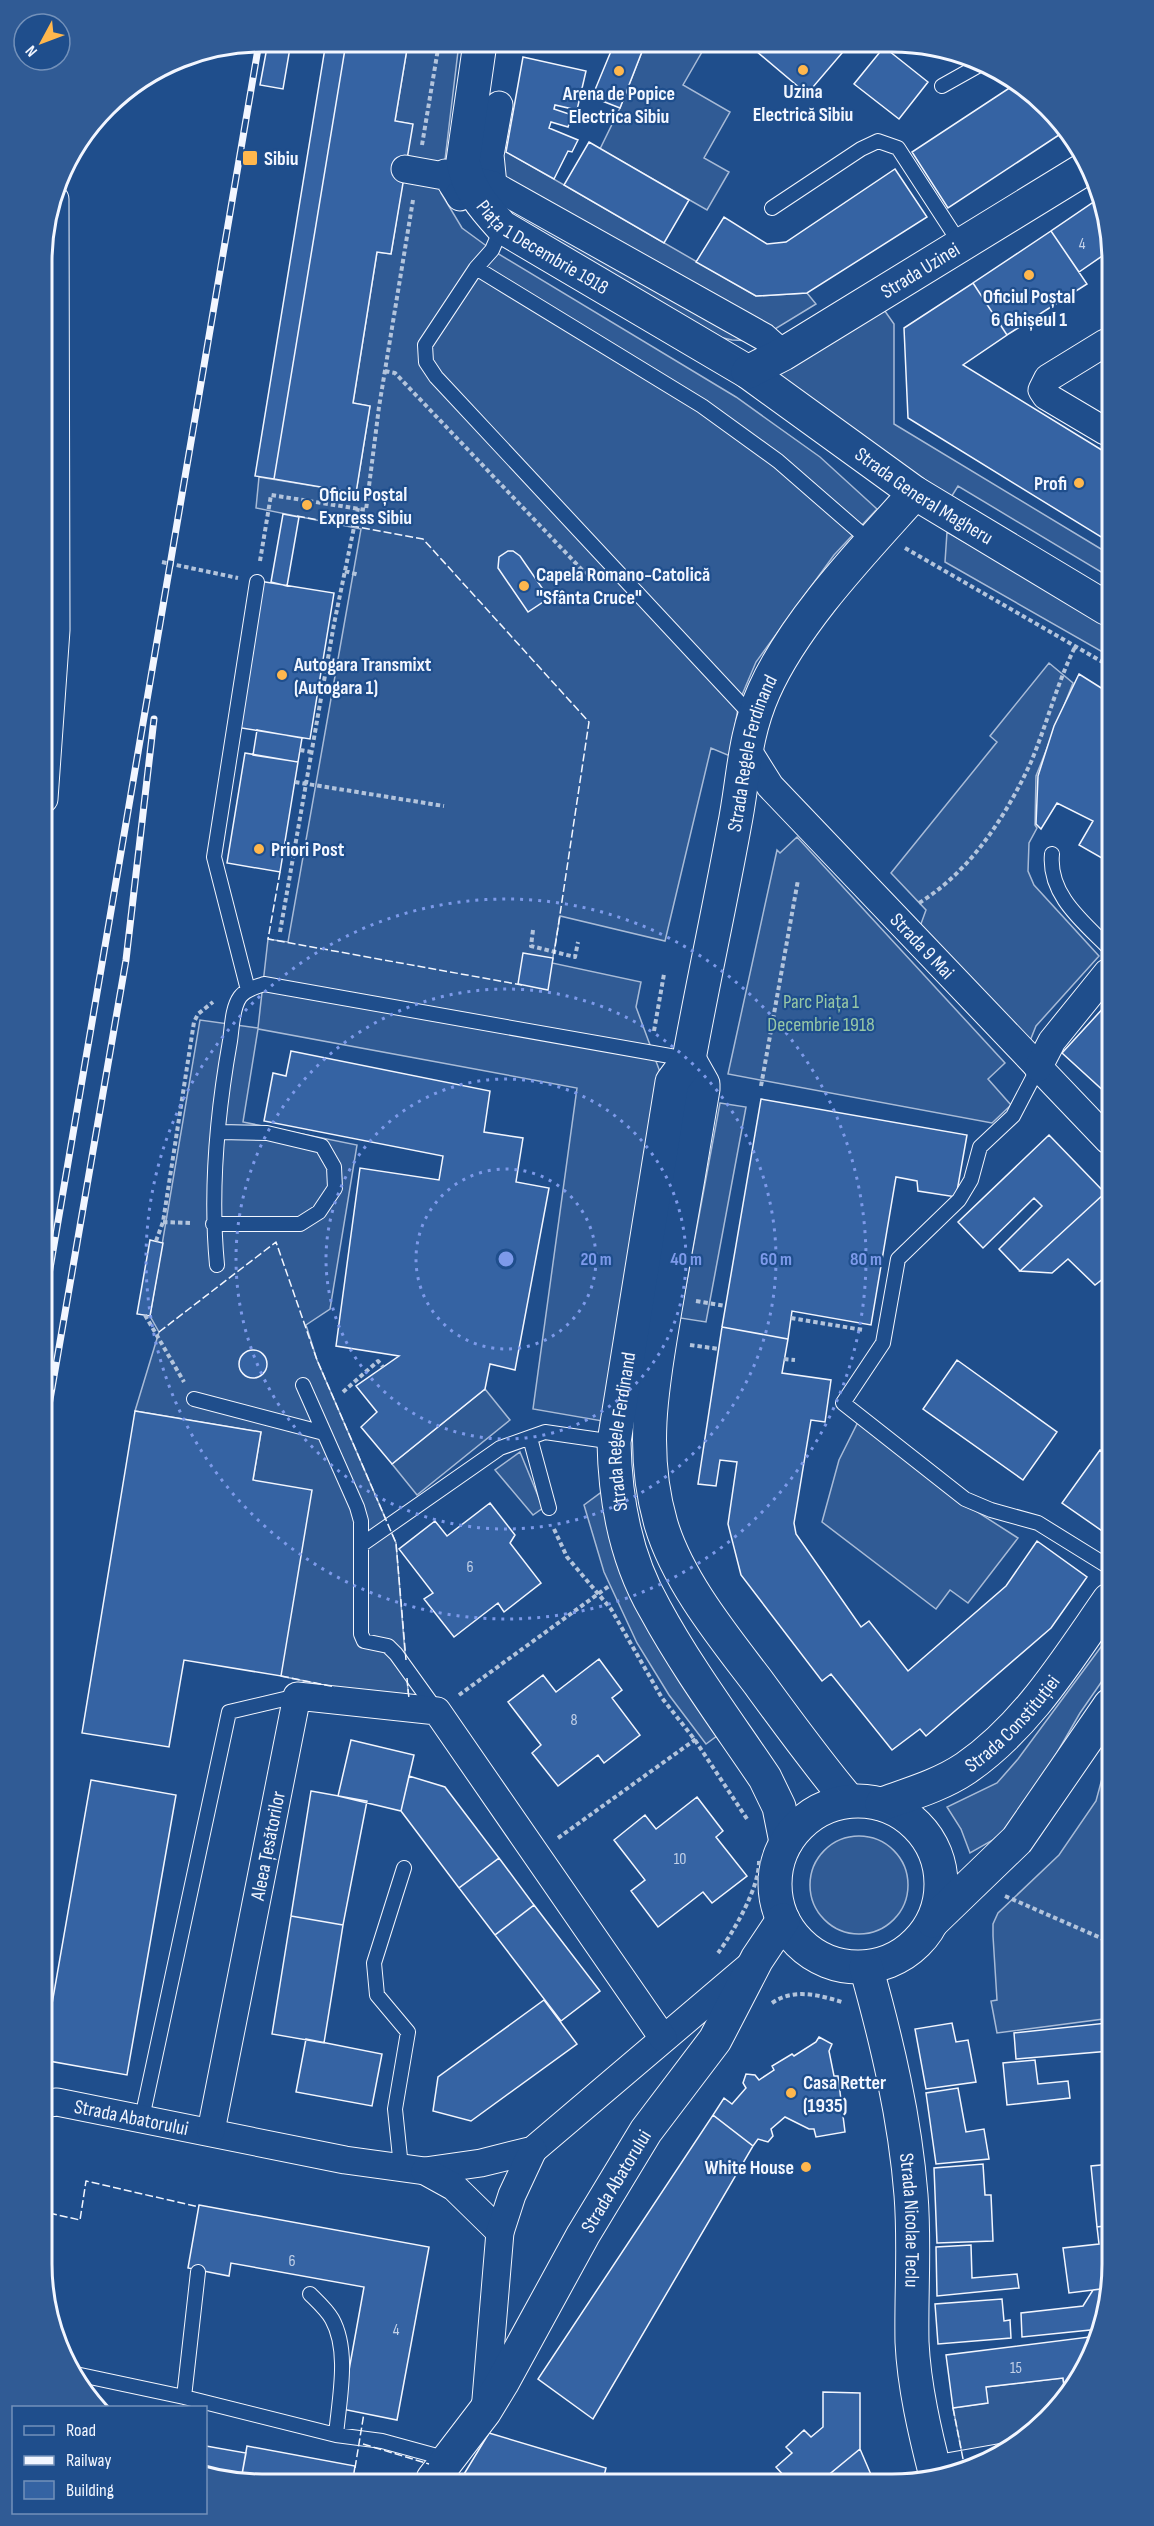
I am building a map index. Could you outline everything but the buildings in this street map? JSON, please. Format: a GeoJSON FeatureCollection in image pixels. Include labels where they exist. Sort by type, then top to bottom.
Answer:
{"type":"FeatureCollection","features":[{"type":"Feature","properties":{"kind":"street","name":"Piața 1 Decembrie 1918"},"geometry":{"type":"LineString","coordinates":[[479,53],[463,161],[480,202],[499,233],[748,372]]}},
{"type":"Feature","properties":{"kind":"street"},"geometry":{"type":"LineString","coordinates":[[474,189],[490,154],[499,105]]}},
{"type":"Feature","properties":{"kind":"street"},"geometry":{"type":"LineString","coordinates":[[411,170],[444,176],[445,173],[764,337],[783,354]]}},
{"type":"Feature","properties":{"kind":"street","name":"Strada Uzinei"},"geometry":{"type":"LineString","coordinates":[[748,372],[783,354],[1081,172]]}},
{"type":"Feature","properties":{"kind":"street"},"geometry":{"type":"LineString","coordinates":[[53,295],[55,230]]}},
{"type":"Feature","properties":{"kind":"street"},"geometry":{"type":"LineString","coordinates":[[1102,345],[1048,378],[1042,390],[1046,396],[1102,429]]}},
{"type":"Feature","properties":{"kind":"street","name":"Strada General Magheru"},"geometry":{"type":"LineString","coordinates":[[748,372],[915,493],[1102,605]]}},
{"type":"Feature","properties":{"kind":"street","name":"Strada Regele Ferdinand"},"geometry":{"type":"LineString","coordinates":[[772,1847],[779,1808],[770,1788],[654,1608],[636,1566],[621,1519],[615,1478],[614,1442],[672,1082],[689,1059],[735,824],[749,732],[764,690],[794,640],[845,571],[915,493]]}},
{"type":"Feature","properties":{"kind":"street","name":"Strada 9 Mai"},"geometry":{"type":"LineString","coordinates":[[749,732],[770,786],[1102,1133]]}},
{"type":"Feature","properties":{"kind":"street"},"geometry":{"type":"LineString","coordinates":[[1038,1068],[1052,1041],[1102,980]]}},
{"type":"Feature","properties":{"kind":"street","name":"Strada Regele Ferdinand"},"geometry":{"type":"LineString","coordinates":[[689,1059],[703,1084],[703,1089],[652,1377],[649,1454],[654,1493],[662,1526],[677,1561],[711,1619],[826,1774],[849,1801]]}},
{"type":"Feature","properties":{"kind":"street","name":"Strada Constituției"},"geometry":{"type":"LineString","coordinates":[[882,1804],[927,1788],[966,1768],[1005,1735],[1045,1690],[1101,1611]]}},
{"type":"Feature","properties":{"kind":"street"},"geometry":{"type":"LineString","coordinates":[[297,1696],[437,1711],[663,2038]]}},
{"type":"Feature","properties":{"kind":"street","name":"Aleea Țesătorilor"},"geometry":{"type":"LineString","coordinates":[[211,2132],[297,1696]]}},
{"type":"Feature","properties":{"kind":"street"},"geometry":{"type":"LineString","coordinates":[[933,1921],[941,1893],[939,1864],[927,1838],[908,1817],[882,1804],[849,1801],[824,1808],[802,1822],[772,1847],[777,1867],[775,1894],[783,1920],[797,1941],[817,1956],[841,1965],[866,1967],[894,1960],[916,1944],[933,1921],[1017,1840],[1101,1718]]}},
{"type":"Feature","properties":{"kind":"street","name":"Strada Abatorului"},"geometry":{"type":"LineString","coordinates":[[440,2469],[485,2411],[583,2235],[646,2131],[715,2040],[757,1959],[783,1920]]}},
{"type":"Feature","properties":{"kind":"street","name":"Strada Abatorului"},"geometry":{"type":"LineString","coordinates":[[485,2411],[500,2232],[512,2195],[533,2150],[757,1959]]}},
{"type":"Feature","properties":{"kind":"street","name":"Strada Nicolae Teclu"},"geometry":{"type":"LineString","coordinates":[[866,1967],[888,2049],[908,2157],[912,2198],[912,2343],[920,2402],[934,2469]]}},
{"type":"Feature","properties":{"kind":"street","name":"Strada Abatorului"},"geometry":{"type":"LineString","coordinates":[[52,2103],[142,2118],[345,2160],[413,2169],[481,2163],[533,2150]]}},
{"type":"Feature","properties":{"kind":"street"},"geometry":{"type":"LineString","coordinates":[[413,2169],[454,2187],[500,2232]]}},
{"type":"Feature","properties":{"kind":"lane"},"geometry":{"type":"LineString","coordinates":[[942,86],[973,69]]}},
{"type":"Feature","properties":{"kind":"lane"},"geometry":{"type":"LineString","coordinates":[[772,208],[861,149],[878,141],[897,148],[960,245]]}},
{"type":"Feature","properties":{"kind":"lane"},"geometry":{"type":"LineString","coordinates":[[499,233],[433,330],[425,345],[426,362],[436,377],[516,465],[749,732]]}},
{"type":"Feature","properties":{"kind":"lane"},"geometry":{"type":"LineString","coordinates":[[476,268],[702,406],[778,461],[875,537]]}},
{"type":"Feature","properties":{"kind":"lane"},"geometry":{"type":"LineString","coordinates":[[217,1265],[213,1224],[224,1076],[234,1014],[246,986],[214,857],[257,582]]}},
{"type":"Feature","properties":{"kind":"lane"},"geometry":{"type":"LineString","coordinates":[[1052,855],[1050,866],[1057,889],[1073,912],[1102,941]]}},
{"type":"Feature","properties":{"kind":"lane"},"geometry":{"type":"LineString","coordinates":[[246,986],[264,984],[689,1059]]}},
{"type":"Feature","properties":{"kind":"lane"},"geometry":{"type":"LineString","coordinates":[[1038,1068],[1013,1116],[980,1147],[971,1180],[959,1200],[898,1259],[883,1343],[843,1403],[965,1499],[991,1510],[1038,1523],[1101,1562]]}},
{"type":"Feature","properties":{"kind":"lane"},"geometry":{"type":"LineString","coordinates":[[213,1224],[300,1224],[319,1212],[335,1188],[333,1167],[322,1146],[267,1133],[219,1132]]}},
{"type":"Feature","properties":{"kind":"lane"},"geometry":{"type":"LineString","coordinates":[[303,1385],[357,1507],[361,1521],[361,1634],[363,1641],[388,1646],[437,1711]]}},
{"type":"Feature","properties":{"kind":"lane"},"geometry":{"type":"LineString","coordinates":[[194,1399],[324,1433]]}},
{"type":"Feature","properties":{"kind":"lane"},"geometry":{"type":"LineString","coordinates":[[361,1545],[500,1448],[545,1432],[614,1442]]}},
{"type":"Feature","properties":{"kind":"lane"},"geometry":{"type":"LineString","coordinates":[[530,1438],[549,1508]]}},
{"type":"Feature","properties":{"kind":"lane"},"geometry":{"type":"LineString","coordinates":[[142,2118],[229,1712],[297,1696]]}},
{"type":"Feature","properties":{"kind":"lane"},"geometry":{"type":"LineString","coordinates":[[404,1868],[374,1963],[377,1995],[408,2032],[395,2109],[413,2169]]}},
{"type":"Feature","properties":{"kind":"lane"},"geometry":{"type":"LineString","coordinates":[[184,2397],[198,2272]]}},
{"type":"Feature","properties":{"kind":"lane"},"geometry":{"type":"LineString","coordinates":[[310,2294],[332,2319],[339,2343],[340,2379],[336,2435]]}},
{"type":"Feature","properties":{"kind":"lane"},"geometry":{"type":"LineString","coordinates":[[86,2376],[184,2397],[336,2435],[382,2441],[440,2469]]}},
{"type":"Feature","properties":{"kind":"path"},"geometry":{"type":"LineString","coordinates":[[162,562],[257,582],[271,495],[366,510],[411,170],[437,53]]}},
{"type":"Feature","properties":{"kind":"path"},"geometry":{"type":"LineString","coordinates":[[280,932],[332,624],[358,508]]}},
{"type":"Feature","properties":{"kind":"path"},"geometry":{"type":"LineString","coordinates":[[875,537],[1102,662]]}},
{"type":"Feature","properties":{"kind":"path"},"geometry":{"type":"LineString","coordinates":[[345,572],[359,574]]}},
{"type":"Feature","properties":{"kind":"path"},"geometry":{"type":"LineString","coordinates":[[896,918],[932,896],[981,848],[1006,808],[1030,762],[1076,647]]}},
{"type":"Feature","properties":{"kind":"path"},"geometry":{"type":"LineString","coordinates":[[300,750],[311,752]]}},
{"type":"Feature","properties":{"kind":"path"},"geometry":{"type":"LineString","coordinates":[[295,782],[444,806]]}},
{"type":"Feature","properties":{"kind":"path"},"geometry":{"type":"LineString","coordinates":[[761,1086],[798,880]]}},
{"type":"Feature","properties":{"kind":"path"},"geometry":{"type":"LineString","coordinates":[[533,930],[531,946],[575,957],[578,942]]}},
{"type":"Feature","properties":{"kind":"path"},"geometry":{"type":"LineString","coordinates":[[156,1241],[163,1222],[194,1022],[206,1006],[246,986]]}},
{"type":"Feature","properties":{"kind":"path"},"geometry":{"type":"LineString","coordinates":[[163,1222],[213,1224]]}},
{"type":"Feature","properties":{"kind":"path"},"geometry":{"type":"LineString","coordinates":[[145,1316],[194,1399]]}},
{"type":"Feature","properties":{"kind":"path"},"geometry":{"type":"LineString","coordinates":[[791,1318],[885,1334]]}},
{"type":"Feature","properties":{"kind":"path"},"geometry":{"type":"LineString","coordinates":[[784,1359],[795,1360]]}},
{"type":"Feature","properties":{"kind":"path"},"geometry":{"type":"LineString","coordinates":[[343,1392],[378,1361],[383,1367]]}},
{"type":"Feature","properties":{"kind":"path"},"geometry":{"type":"LineString","coordinates":[[549,1508],[560,1545],[611,1610],[662,1698],[695,1740],[751,1824]]}},
{"type":"Feature","properties":{"kind":"path"},"geometry":{"type":"LineString","coordinates":[[437,1711],[636,1566]]}},
{"type":"Feature","properties":{"kind":"path"},"geometry":{"type":"LineString","coordinates":[[536,1855],[726,1719]]}},
{"type":"Feature","properties":{"kind":"path"},"geometry":{"type":"LineString","coordinates":[[712,1961],[730,1936],[746,1906],[759,1868],[772,1847]]}},
{"type":"Feature","properties":{"kind":"path"},"geometry":{"type":"LineString","coordinates":[[974,1883],[1101,1938]]}},
{"type":"Feature","properties":{"kind":"path"},"geometry":{"type":"LineString","coordinates":[[770,2004],[780,1997],[800,1994],[822,1996],[843,2003],[850,2009]]}},
{"type":"Feature","properties":{"kind":"shaded area"},"geometry":{"type":"Polygon","coordinates":[[[642,52],[702,52],[683,85],[730,112],[704,158],[729,172],[707,210],[600,149],[620,108],[642,52]]]}},
{"type":"Feature","properties":{"kind":"shaded area"},"geometry":{"type":"Polygon","coordinates":[[[406,53],[458,53],[441,193],[462,228],[492,250],[736,397],[820,457],[877,509],[834,555],[756,662],[739,702],[730,756],[711,748],[665,941],[560,916],[552,963],[641,982],[636,1007],[660,1072],[608,1422],[533,1409],[577,1088],[258,1029],[243,1122],[357,1145],[330,1309],[306,1325],[317,1360],[396,1543],[409,1703],[281,1676],[253,1480],[261,1432],[135,1411],[159,1332],[150,1316],[200,1020],[258,1028],[268,939],[288,942],[361,529],[256,508],[259,477],[356,493],[370,406],[353,403],[377,252],[391,254],[412,124],[395,121],[406,53]]]}},
{"type":"Feature","properties":{"kind":"shaded area"},"geometry":{"type":"Polygon","coordinates":[[[482,99],[514,110],[507,152],[756,296],[807,293],[816,304],[755,341],[719,337],[503,212],[482,99]]]}},
{"type":"Feature","properties":{"kind":"shaded area"},"geometry":{"type":"Polygon","coordinates":[[[880,304],[894,324],[894,424],[1102,549],[1102,573],[958,486],[950,499],[826,419],[777,372],[880,304]]]}},
{"type":"Feature","properties":{"kind":"shaded area"},"geometry":{"type":"Polygon","coordinates":[[[947,532],[1102,621],[1102,652],[945,562],[947,532]]]}},
{"type":"Feature","properties":{"kind":"shaded area"},"geometry":{"type":"Polygon","coordinates":[[[1049,663],[1073,683],[1036,776],[1035,825],[1037,828],[1029,843],[1028,871],[1034,885],[1099,956],[1036,1026],[1028,1046],[918,932],[926,910],[891,873],[997,742],[990,736],[1049,663]]]}},
{"type":"Feature","properties":{"kind":"shaded area","name":"Parc Piața 1 Decembrie 1918"},"geometry":{"type":"Polygon","coordinates":[[[797,837],[1005,1063],[988,1079],[1011,1105],[992,1123],[728,1074],[777,850],[780,853],[797,837]]]}},
{"type":"Feature","properties":{"kind":"shaded area"},"geometry":{"type":"Polygon","coordinates":[[[720,1103],[746,1107],[706,1322],[680,1318],[720,1103]]]}},
{"type":"Feature","properties":{"kind":"shaded area"},"geometry":{"type":"Polygon","coordinates":[[[485,1389],[510,1420],[417,1495],[392,1464],[485,1389]]]}},
{"type":"Feature","properties":{"kind":"shaded area"},"geometry":{"type":"Polygon","coordinates":[[[859,1420],[968,1506],[1018,1538],[968,1603],[950,1590],[936,1609],[822,1522],[839,1460],[859,1420]]]}},
{"type":"Feature","properties":{"kind":"shaded area"},"geometry":{"type":"Polygon","coordinates":[[[520,1452],[543,1508],[533,1515],[495,1470],[520,1452]]]}},
{"type":"Feature","properties":{"kind":"shaded area"},"geometry":{"type":"Polygon","coordinates":[[[603,1491],[725,1730],[706,1744],[669,1695],[637,1643],[604,1572],[584,1505],[603,1491]]]}},
{"type":"Feature","properties":{"kind":"shaded area"},"geometry":{"type":"Polygon","coordinates":[[[1101,1646],[1101,1682],[1080,1713],[1047,1770],[1006,1828],[993,1840],[970,1853],[961,1829],[947,1807],[997,1783],[1018,1759],[1101,1646]]]}},
{"type":"Feature","properties":{"kind":"shaded area"},"geometry":{"type":"Polygon","coordinates":[[[1101,1782],[1101,2019],[997,2033],[991,2001],[997,2000],[993,1924],[998,1913],[1059,1855],[1096,1801],[1101,1782]]]}},
{"type":"Feature","properties":{"kind":"shaded area"},"geometry":{"type":"Polygon","coordinates":[[[859,1836],[878,1840],[894,1850],[904,1866],[908,1885],[904,1904],[894,1920],[878,1930],[859,1934],[840,1930],[824,1920],[814,1904],[810,1885],[814,1866],[824,1850],[840,1840],[859,1836]]]}},
{"type":"Feature","properties":{"kind":"shaded area"},"geometry":{"type":"Polygon","coordinates":[[[1063,2378],[1064,2383],[1040,2412],[1019,2430],[997,2445],[963,2461],[953,2408],[987,2403],[986,2387],[1063,2378]]]}},
{"type":"Feature","properties":{"kind":"railway"},"geometry":{"type":"LineString","coordinates":[[53,1254],[257,53]]}},
{"type":"Feature","properties":{"kind":"railway"},"geometry":{"type":"LineString","coordinates":[[52,1386],[126,960],[154,719]]}},
{"type":"Feature","properties":{"kind":"fence"},"geometry":{"type":"LineString","coordinates":[[297,516],[423,539],[589,722],[554,954]]}},
{"type":"Feature","properties":{"kind":"fence"},"geometry":{"type":"LineString","coordinates":[[280,872],[268,939],[522,985]]}},
{"type":"Feature","properties":{"kind":"fence"},"geometry":{"type":"LineString","coordinates":[[159,1332],[276,1242],[317,1360],[396,1543],[406,1660]]}},
{"type":"Feature","properties":{"kind":"fence"},"geometry":{"type":"LineString","coordinates":[[281,1676],[335,1687]]}},
{"type":"Feature","properties":{"kind":"fence"},"geometry":{"type":"LineString","coordinates":[[407,1678],[409,1699]]}},
{"type":"Feature","properties":{"kind":"fence"},"geometry":{"type":"LineString","coordinates":[[52,2214],[80,2220],[86,2181],[199,2207]]}},
{"type":"Feature","properties":{"kind":"fence"},"geometry":{"type":"LineString","coordinates":[[953,2408],[963,2461]]}},
{"type":"Feature","properties":{"kind":"fence"},"geometry":{"type":"LineString","coordinates":[[355,2468],[364,2413]]}},
{"type":"Feature","properties":{"kind":"fence"},"geometry":{"type":"LineString","coordinates":[[363,2444],[429,2464]]}},
{"type":"Feature","properties":{"kind":"place","name":"Uzina Electrică Sibiu"},"geometry":{"type":"Point","coordinates":[803,70]}},
{"type":"Feature","properties":{"kind":"place","name":"Arena de Popice Electrica Sibiu"},"geometry":{"type":"Point","coordinates":[619,71]}},
{"type":"Feature","properties":{"kind":"place","name":"Sibiu"},"geometry":{"type":"Point","coordinates":[250,158]}},
{"type":"Feature","properties":{"kind":"place","name":"Oficiul Poștal 6 Ghișeul 1"},"geometry":{"type":"Point","coordinates":[1029,275]}},
{"type":"Feature","properties":{"kind":"place","name":"Profi"},"geometry":{"type":"Point","coordinates":[1079,483]}},
{"type":"Feature","properties":{"kind":"place","name":"Oficiu Poștal Express Sibiu"},"geometry":{"type":"Point","coordinates":[307,505]}},
{"type":"Feature","properties":{"kind":"place","name":"Capela Romano-Catolică \"Sfânta Cruce\""},"geometry":{"type":"Point","coordinates":[524,586]}},
{"type":"Feature","properties":{"kind":"place","name":"Autogara Transmixt (Autogara 1)"},"geometry":{"type":"Point","coordinates":[282,675]}},
{"type":"Feature","properties":{"kind":"place","name":"Priori Post"},"geometry":{"type":"Point","coordinates":[259,849]}},
{"type":"Feature","properties":{"kind":"place","name":"Casa Retter (1935)"},"geometry":{"type":"Point","coordinates":[791,2093]}},
{"type":"Feature","properties":{"kind":"place","name":"White House"},"geometry":{"type":"Point","coordinates":[806,2167]}}]}
